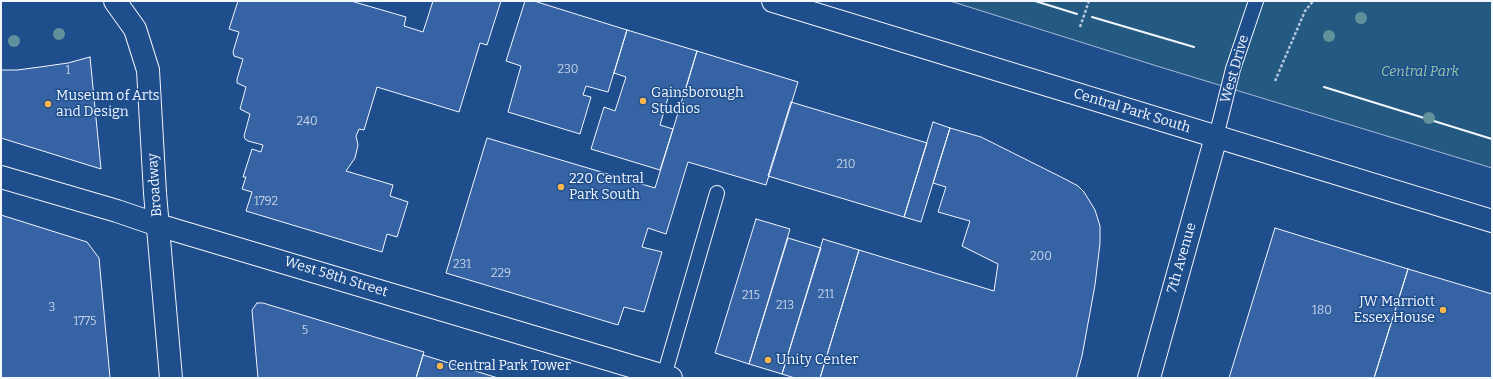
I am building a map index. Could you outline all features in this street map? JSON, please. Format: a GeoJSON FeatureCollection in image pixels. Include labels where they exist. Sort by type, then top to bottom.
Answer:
{"type":"FeatureCollection","features":[{"type":"Feature","properties":{"kind":"main road","name":"Broadway"},"geometry":{"type":"LineString","coordinates":[[115,1],[135,29],[148,70],[158,225],[171,378]]}},
{"type":"Feature","properties":{"kind":"main road","name":"Central Park South"},"geometry":{"type":"LineString","coordinates":[[773,1],[1492,221]]}},
{"type":"Feature","properties":{"kind":"main road","name":"7th Avenue"},"geometry":{"type":"LineString","coordinates":[[1149,378],[1216,137]]}},
{"type":"Feature","properties":{"kind":"main road","name":"West 58th Street"},"geometry":{"type":"LineString","coordinates":[[1,177],[667,377]]}},
{"type":"Feature","properties":{"kind":"lane","name":"West Drive"},"geometry":{"type":"LineString","coordinates":[[1216,137],[1233,69],[1256,1]]}},
{"type":"Feature","properties":{"kind":"lane"},"geometry":{"type":"LineString","coordinates":[[667,377],[717,193]]}},
{"type":"Feature","properties":{"kind":"path"},"geometry":{"type":"LineString","coordinates":[[1080,27],[1088,1]]}},
{"type":"Feature","properties":{"kind":"path"},"geometry":{"type":"LineString","coordinates":[[1275,81],[1305,11],[1313,1]]}},
{"type":"Feature","properties":{"kind":"green space","name":"Central Park"},"geometry":{"type":"Polygon","coordinates":[[[950,1],[1492,1],[1492,168],[1160,67],[950,1]]]}},
{"type":"Feature","properties":{"kind":"building"},"geometry":{"type":"Polygon","coordinates":[[[238,1],[351,1],[406,17],[404,26],[423,32],[433,1],[501,1],[487,45],[480,43],[459,112],[377,87],[364,130],[359,129],[356,136],[358,145],[355,158],[346,171],[393,185],[390,196],[408,202],[397,237],[387,234],[382,252],[246,211],[252,192],[242,189],[246,177],[243,177],[252,149],[261,152],[263,145],[248,141],[244,136],[250,114],[240,109],[246,87],[237,83],[243,59],[234,56],[233,52],[239,32],[229,29],[238,1]]]}},
{"type":"Feature","properties":{"kind":"building"},"geometry":{"type":"Polygon","coordinates":[[[525,1],[534,1],[627,30],[608,92],[586,86],[583,95],[591,97],[580,134],[508,112],[521,66],[506,61],[525,1]]]}},
{"type":"Feature","properties":{"kind":"building","name":"Gainsborough Studios"},"geometry":{"type":"Polygon","coordinates":[[[627,30],[697,51],[684,95],[670,91],[660,125],[673,129],[660,170],[591,149],[604,107],[615,111],[626,77],[614,73],[627,30]]]}},
{"type":"Feature","properties":{"kind":"building","name":"220 Central Park South"},"geometry":{"type":"Polygon","coordinates":[[[697,51],[798,82],[766,185],[688,162],[666,234],[648,228],[642,247],[662,252],[644,312],[624,307],[618,325],[446,273],[487,138],[655,188],[697,51]]]}},
{"type":"Feature","properties":{"kind":"building","name":"Museum of Arts and Design"},"geometry":{"type":"Polygon","coordinates":[[[90,57],[101,169],[1,138],[1,70],[17,70],[68,63],[90,57]]]}},
{"type":"Feature","properties":{"kind":"building"},"geometry":{"type":"Polygon","coordinates":[[[791,102],[927,143],[904,217],[768,176],[791,102]]]}},
{"type":"Feature","properties":{"kind":"building"},"geometry":{"type":"Polygon","coordinates":[[[933,122],[950,128],[921,222],[904,217],[933,122]]]}},
{"type":"Feature","properties":{"kind":"building"},"geometry":{"type":"Polygon","coordinates":[[[950,128],[981,137],[1078,186],[1084,192],[1095,210],[1100,226],[1100,243],[1095,285],[1082,356],[1076,378],[820,378],[859,250],[994,291],[998,264],[962,246],[970,221],[938,212],[946,187],[933,183],[950,128]]]}},
{"type":"Feature","properties":{"kind":"building"},"geometry":{"type":"Polygon","coordinates":[[[1,215],[87,242],[99,258],[110,378],[1,378],[1,215]]]}},
{"type":"Feature","properties":{"kind":"building"},"geometry":{"type":"Polygon","coordinates":[[[756,219],[790,229],[749,364],[715,353],[756,219]]]}},
{"type":"Feature","properties":{"kind":"building"},"geometry":{"type":"Polygon","coordinates":[[[1275,228],[1408,269],[1374,378],[1229,378],[1275,228]]]}},
{"type":"Feature","properties":{"kind":"building"},"geometry":{"type":"Polygon","coordinates":[[[788,238],[821,248],[782,374],[749,364],[788,238]]]}},
{"type":"Feature","properties":{"kind":"building"},"geometry":{"type":"Polygon","coordinates":[[[823,239],[859,250],[820,378],[795,378],[782,374],[823,239]]]}},
{"type":"Feature","properties":{"kind":"building","name":"JW Marriott Essex House"},"geometry":{"type":"Polygon","coordinates":[[[1408,269],[1492,294],[1492,378],[1374,378],[1408,269]]]}},
{"type":"Feature","properties":{"kind":"building"},"geometry":{"type":"Polygon","coordinates":[[[257,303],[263,303],[424,352],[416,378],[258,378],[252,310],[257,303]]]}},
{"type":"Feature","properties":{"kind":"building","name":"Central Park Tower"},"geometry":{"type":"Polygon","coordinates":[[[423,355],[498,378],[416,378],[423,355]]]}},
{"type":"Feature","properties":{"kind":"wall"},"geometry":{"type":"LineString","coordinates":[[1035,1],[1077,14]]}},
{"type":"Feature","properties":{"kind":"wall"},"geometry":{"type":"LineString","coordinates":[[1092,17],[1194,47]]}},
{"type":"Feature","properties":{"kind":"wall"},"geometry":{"type":"LineString","coordinates":[[1324,87],[1492,139]]}},
{"type":"Feature","properties":{"kind":"place","name":"Gainsborough Studios"},"geometry":{"type":"Point","coordinates":[643,101]}},
{"type":"Feature","properties":{"kind":"place","name":"Museum of Arts and Design"},"geometry":{"type":"Point","coordinates":[48,104]}},
{"type":"Feature","properties":{"kind":"place","name":"220 Central Park South"},"geometry":{"type":"Point","coordinates":[561,187]}},
{"type":"Feature","properties":{"kind":"place","name":"JW Marriott Essex House"},"geometry":{"type":"Point","coordinates":[1443,310]}},
{"type":"Feature","properties":{"kind":"place","name":"Unity Center"},"geometry":{"type":"Point","coordinates":[768,360]}},
{"type":"Feature","properties":{"kind":"place","name":"Central Park Tower"},"geometry":{"type":"Point","coordinates":[440,366]}}]}
